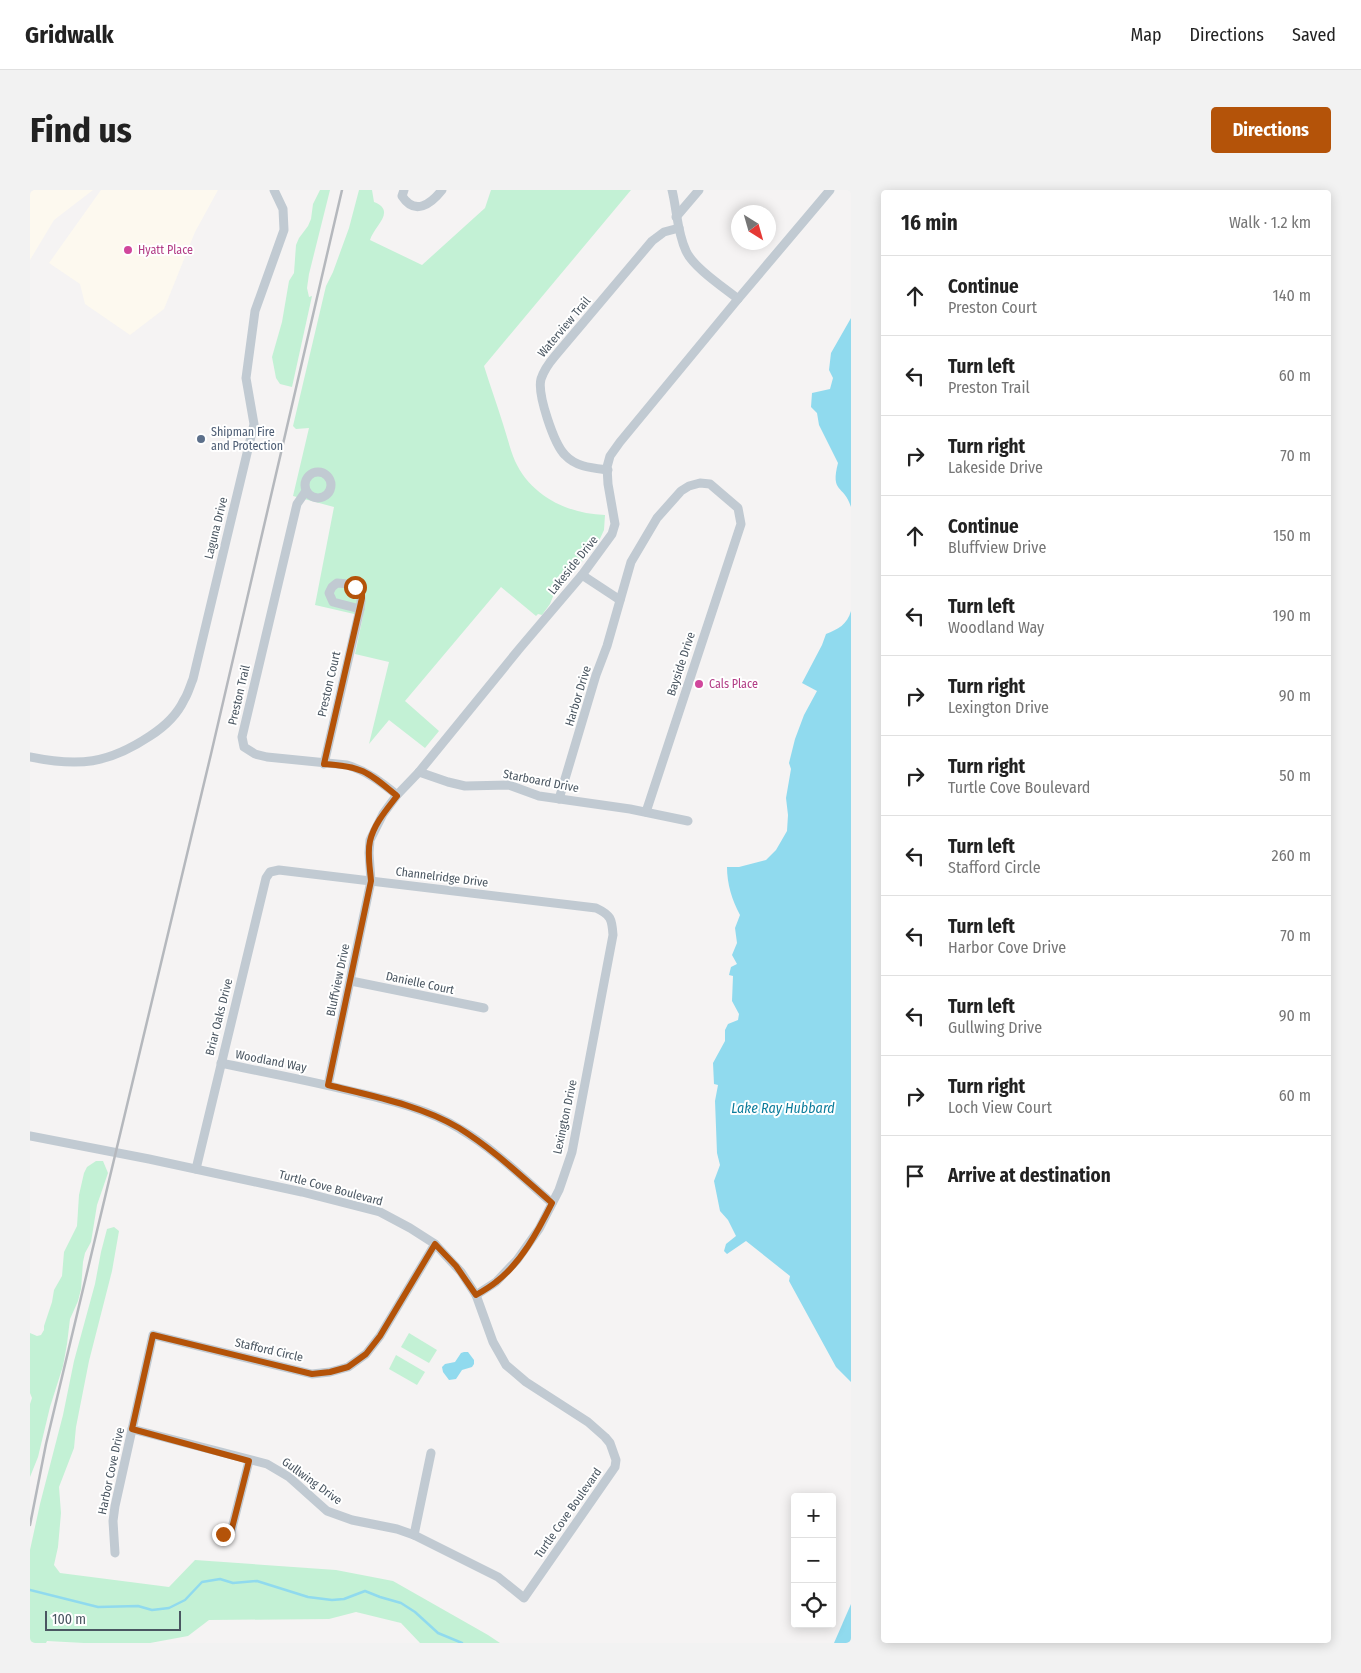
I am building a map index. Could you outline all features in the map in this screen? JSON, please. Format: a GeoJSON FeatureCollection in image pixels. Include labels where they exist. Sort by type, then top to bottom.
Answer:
{"type":"FeatureCollection","features":[{"type":"Feature","properties":{"kind":"street","name":"Laguna Drive"},"geometry":{"type":"LineString","coordinates":[[30,757],[73,763],[110,758],[132,748],[154,734],[172,719],[184,701],[192,679],[254,424],[246,378],[255,311],[284,230],[284,209],[274,190]]}},
{"type":"Feature","properties":{"kind":"street"},"geometry":{"type":"LineString","coordinates":[[404,190],[402,196],[406,202],[418,207],[437,197],[442,190]]}},
{"type":"Feature","properties":{"kind":"street"},"geometry":{"type":"LineString","coordinates":[[672,190],[676,217],[686,253],[693,262],[738,299]]}},
{"type":"Feature","properties":{"kind":"street"},"geometry":{"type":"LineString","coordinates":[[676,217],[699,190]]}},
{"type":"Feature","properties":{"kind":"street","name":"Lakeside Drive"},"geometry":{"type":"LineString","coordinates":[[371,881],[370,840],[383,814],[582,575],[614,531],[615,524],[608,484],[610,456],[830,190]]}},
{"type":"Feature","properties":{"kind":"street","name":"Waterview Trail"},"geometry":{"type":"LineString","coordinates":[[608,470],[587,467],[564,455],[558,446],[542,403],[541,381],[545,368],[652,241],[664,232],[679,228]]}},
{"type":"Feature","properties":{"kind":"street","name":"Bayside Drive"},"geometry":{"type":"LineString","coordinates":[[646,812],[741,524],[738,508],[710,484],[700,482],[689,486]]}},
{"type":"Feature","properties":{"kind":"street","name":"Harbor Drive"},"geometry":{"type":"LineString","coordinates":[[559,799],[631,562],[657,518],[673,499],[689,486]]}},
{"type":"Feature","properties":{"kind":"street","name":"Preston Trail"},"geometry":{"type":"LineString","coordinates":[[306,491],[297,504],[242,737],[244,747],[255,754],[359,768],[397,796]]}},
{"type":"Feature","properties":{"kind":"street"},"geometry":{"type":"LineString","coordinates":[[582,575],[620,600]]}},
{"type":"Feature","properties":{"kind":"street","name":"Preston Court"},"geometry":{"type":"LineString","coordinates":[[324,764],[360,609]]}},
{"type":"Feature","properties":{"kind":"street","name":"Starboard Drive"},"geometry":{"type":"LineString","coordinates":[[419,772],[465,786],[509,785],[539,796],[646,812],[688,821]]}},
{"type":"Feature","properties":{"kind":"street","name":"Channelridge Drive"},"geometry":{"type":"LineString","coordinates":[[270,872],[278,870],[596,908],[609,915]]}},
{"type":"Feature","properties":{"kind":"street","name":"Briar Oaks Drive"},"geometry":{"type":"LineString","coordinates":[[196,1169],[266,878],[270,872]]}},
{"type":"Feature","properties":{"kind":"street","name":"Bluffview Drive"},"geometry":{"type":"LineString","coordinates":[[328,1085],[371,881]]}},
{"type":"Feature","properties":{"kind":"street","name":"Lexington Drive"},"geometry":{"type":"LineString","coordinates":[[476,1295],[496,1282],[510,1268],[539,1229],[559,1190],[572,1152],[613,935],[609,915]]}},
{"type":"Feature","properties":{"kind":"street","name":"Danielle Court"},"geometry":{"type":"LineString","coordinates":[[351,981],[484,1008]]}},
{"type":"Feature","properties":{"kind":"street","name":"Woodland Way"},"geometry":{"type":"LineString","coordinates":[[221,1063],[328,1085],[389,1100],[426,1113],[459,1128],[502,1160],[552,1203]]}},
{"type":"Feature","properties":{"kind":"street","name":"Turtle Cove Boulevard"},"geometry":{"type":"LineString","coordinates":[[30,1136],[302,1192],[380,1212],[435,1244],[456,1266],[476,1295],[493,1342],[506,1365],[526,1382],[588,1422],[610,1443],[616,1460],[616,1467],[524,1598]]}},
{"type":"Feature","properties":{"kind":"street","name":"Stafford Circle"},"geometry":{"type":"LineString","coordinates":[[153,1335],[312,1374],[348,1367],[366,1354],[380,1336],[435,1244]]}},
{"type":"Feature","properties":{"kind":"street","name":"Harbor Cove Drive"},"geometry":{"type":"LineString","coordinates":[[115,1553],[113,1521],[153,1335]]}},
{"type":"Feature","properties":{"kind":"street","name":"Gullwing Drive"},"geometry":{"type":"LineString","coordinates":[[132,1429],[249,1461],[267,1464],[289,1477],[327,1511],[352,1520],[397,1529],[414,1535],[498,1577],[524,1598]]}},
{"type":"Feature","properties":{"kind":"street"},"geometry":{"type":"LineString","coordinates":[[414,1535],[431,1453]]}},
{"type":"Feature","properties":{"kind":"street"},"geometry":{"type":"LineString","coordinates":[[223,1534],[230,1536],[249,1461]]}},
{"type":"Feature","properties":{"kind":"shaded area"},"geometry":{"type":"Polygon","coordinates":[[[30,190],[93,190],[54,220],[30,260],[30,190]]]}},
{"type":"Feature","properties":{"kind":"shaded area"},"geometry":{"type":"Polygon","coordinates":[[[101,190],[218,190],[195,232],[164,309],[130,335],[85,304],[80,284],[49,263],[101,190]]]}},
{"type":"Feature","properties":{"kind":"green space"},"geometry":{"type":"Polygon","coordinates":[[[320,190],[330,190],[309,274],[307,288],[309,297],[312,296],[292,387],[280,384],[276,378],[272,357],[282,322],[289,281],[294,273],[296,245],[308,226],[313,204],[320,190]]]}},
{"type":"Feature","properties":{"kind":"green space"},"geometry":{"type":"Polygon","coordinates":[[[359,190],[372,190],[374,202],[384,210],[382,219],[370,240],[422,265],[485,208],[491,190],[631,190],[484,366],[515,461],[522,473],[531,484],[552,501],[578,511],[605,515],[604,530],[598,543],[554,594],[542,615],[538,614],[536,616],[501,587],[405,701],[439,731],[425,748],[389,720],[369,744],[389,662],[355,654],[363,616],[315,605],[334,507],[293,496],[309,428],[296,429],[293,426],[326,286],[349,228],[359,190]]]}},
{"type":"Feature","properties":{"kind":"green space"},"geometry":{"type":"Polygon","coordinates":[[[96,1161],[103,1161],[108,1173],[97,1205],[91,1242],[85,1253],[81,1289],[70,1319],[63,1366],[50,1407],[38,1457],[30,1477],[30,1404],[32,1398],[30,1393],[30,1333],[37,1336],[41,1335],[44,1330],[54,1290],[62,1276],[64,1252],[77,1226],[79,1195],[84,1173],[87,1167],[96,1161]]]}},
{"type":"Feature","properties":{"kind":"green space"},"geometry":{"type":"Polygon","coordinates":[[[114,1227],[119,1231],[112,1271],[89,1361],[76,1427],[74,1448],[59,1487],[61,1513],[58,1547],[54,1565],[60,1573],[169,1587],[195,1560],[336,1570],[393,1581],[500,1643],[420,1643],[401,1623],[356,1612],[329,1619],[209,1620],[188,1636],[150,1643],[47,1641],[46,1643],[30,1643],[30,1550],[63,1415],[74,1361],[95,1284],[101,1252],[107,1229],[114,1227]]]}},
{"type":"Feature","properties":{"kind":"green space"},"geometry":{"type":"Polygon","coordinates":[[[409,1333],[437,1350],[429,1363],[401,1347],[409,1333]]]}},
{"type":"Feature","properties":{"kind":"green space"},"geometry":{"type":"Polygon","coordinates":[[[396,1355],[425,1372],[417,1385],[389,1369],[396,1355]]]}},
{"type":"Feature","properties":{"kind":"water"},"geometry":{"type":"Polygon","coordinates":[[[851,318],[851,507],[837,484],[836,473],[838,463],[819,425],[817,413],[811,407],[812,393],[830,389],[833,378],[829,370],[831,353],[851,318]]]}},
{"type":"Feature","properties":{"kind":"water","name":"Lake Ray Hubbard"},"geometry":{"type":"Polygon","coordinates":[[[851,611],[851,1382],[836,1367],[789,1281],[790,1276],[746,1241],[727,1254],[724,1251],[726,1244],[736,1236],[728,1220],[720,1211],[714,1181],[720,1165],[717,1153],[715,1101],[718,1085],[714,1084],[713,1063],[725,1041],[725,1030],[728,1024],[738,1020],[739,1014],[732,1001],[733,976],[729,975],[731,967],[737,964],[732,955],[737,943],[735,928],[740,915],[731,892],[727,867],[739,867],[766,860],[776,850],[787,831],[786,798],[791,769],[789,763],[804,715],[817,691],[802,683],[826,634],[842,626],[851,611]]]}},
{"type":"Feature","properties":{"kind":"water"},"geometry":{"type":"Polygon","coordinates":[[[468,1352],[474,1360],[474,1364],[472,1367],[462,1370],[456,1379],[449,1380],[442,1367],[445,1364],[455,1362],[461,1353],[468,1352]]]}},
{"type":"Feature","properties":{"kind":"water"},"geometry":{"type":"Polygon","coordinates":[[[851,1604],[851,1643],[834,1643],[851,1604]]]}},
{"type":"Feature","properties":{"kind":"waterway"},"geometry":{"type":"LineString","coordinates":[[30,1590],[98,1607],[138,1606],[152,1610],[169,1608],[185,1600],[202,1582],[220,1579],[233,1583],[257,1581],[308,1597],[332,1600],[344,1599],[365,1591],[401,1603],[415,1612],[438,1633],[462,1643]]}},
{"type":"Feature","properties":{"kind":"railway"},"geometry":{"type":"LineString","coordinates":[[30,1525],[46,1444],[211,754],[342,190]]}},
{"type":"Feature","properties":{"kind":"place","name":"Hyatt Place"},"geometry":{"type":"Point","coordinates":[128,250]}},
{"type":"Feature","properties":{"kind":"place","name":"Shipman Fire and Protection"},"geometry":{"type":"Point","coordinates":[201,439]}},
{"type":"Feature","properties":{"kind":"place","name":"Cals Place"},"geometry":{"type":"Point","coordinates":[699,684]}},
{"type":"Feature","properties":{"kind":"route"},"geometry":{"type":"LineString","coordinates":[[223,1534],[230,1536],[249,1461],[132,1429],[153,1335],[312,1374],[348,1367],[366,1354],[380,1336],[435,1244],[461,1272],[476,1295],[496,1282],[510,1268],[539,1229],[552,1203],[502,1160],[459,1128],[419,1110],[389,1100],[328,1085],[371,881],[370,840],[383,814],[397,796],[359,768],[347,765],[324,764],[362,598],[362,592],[355,587]]}}]}
